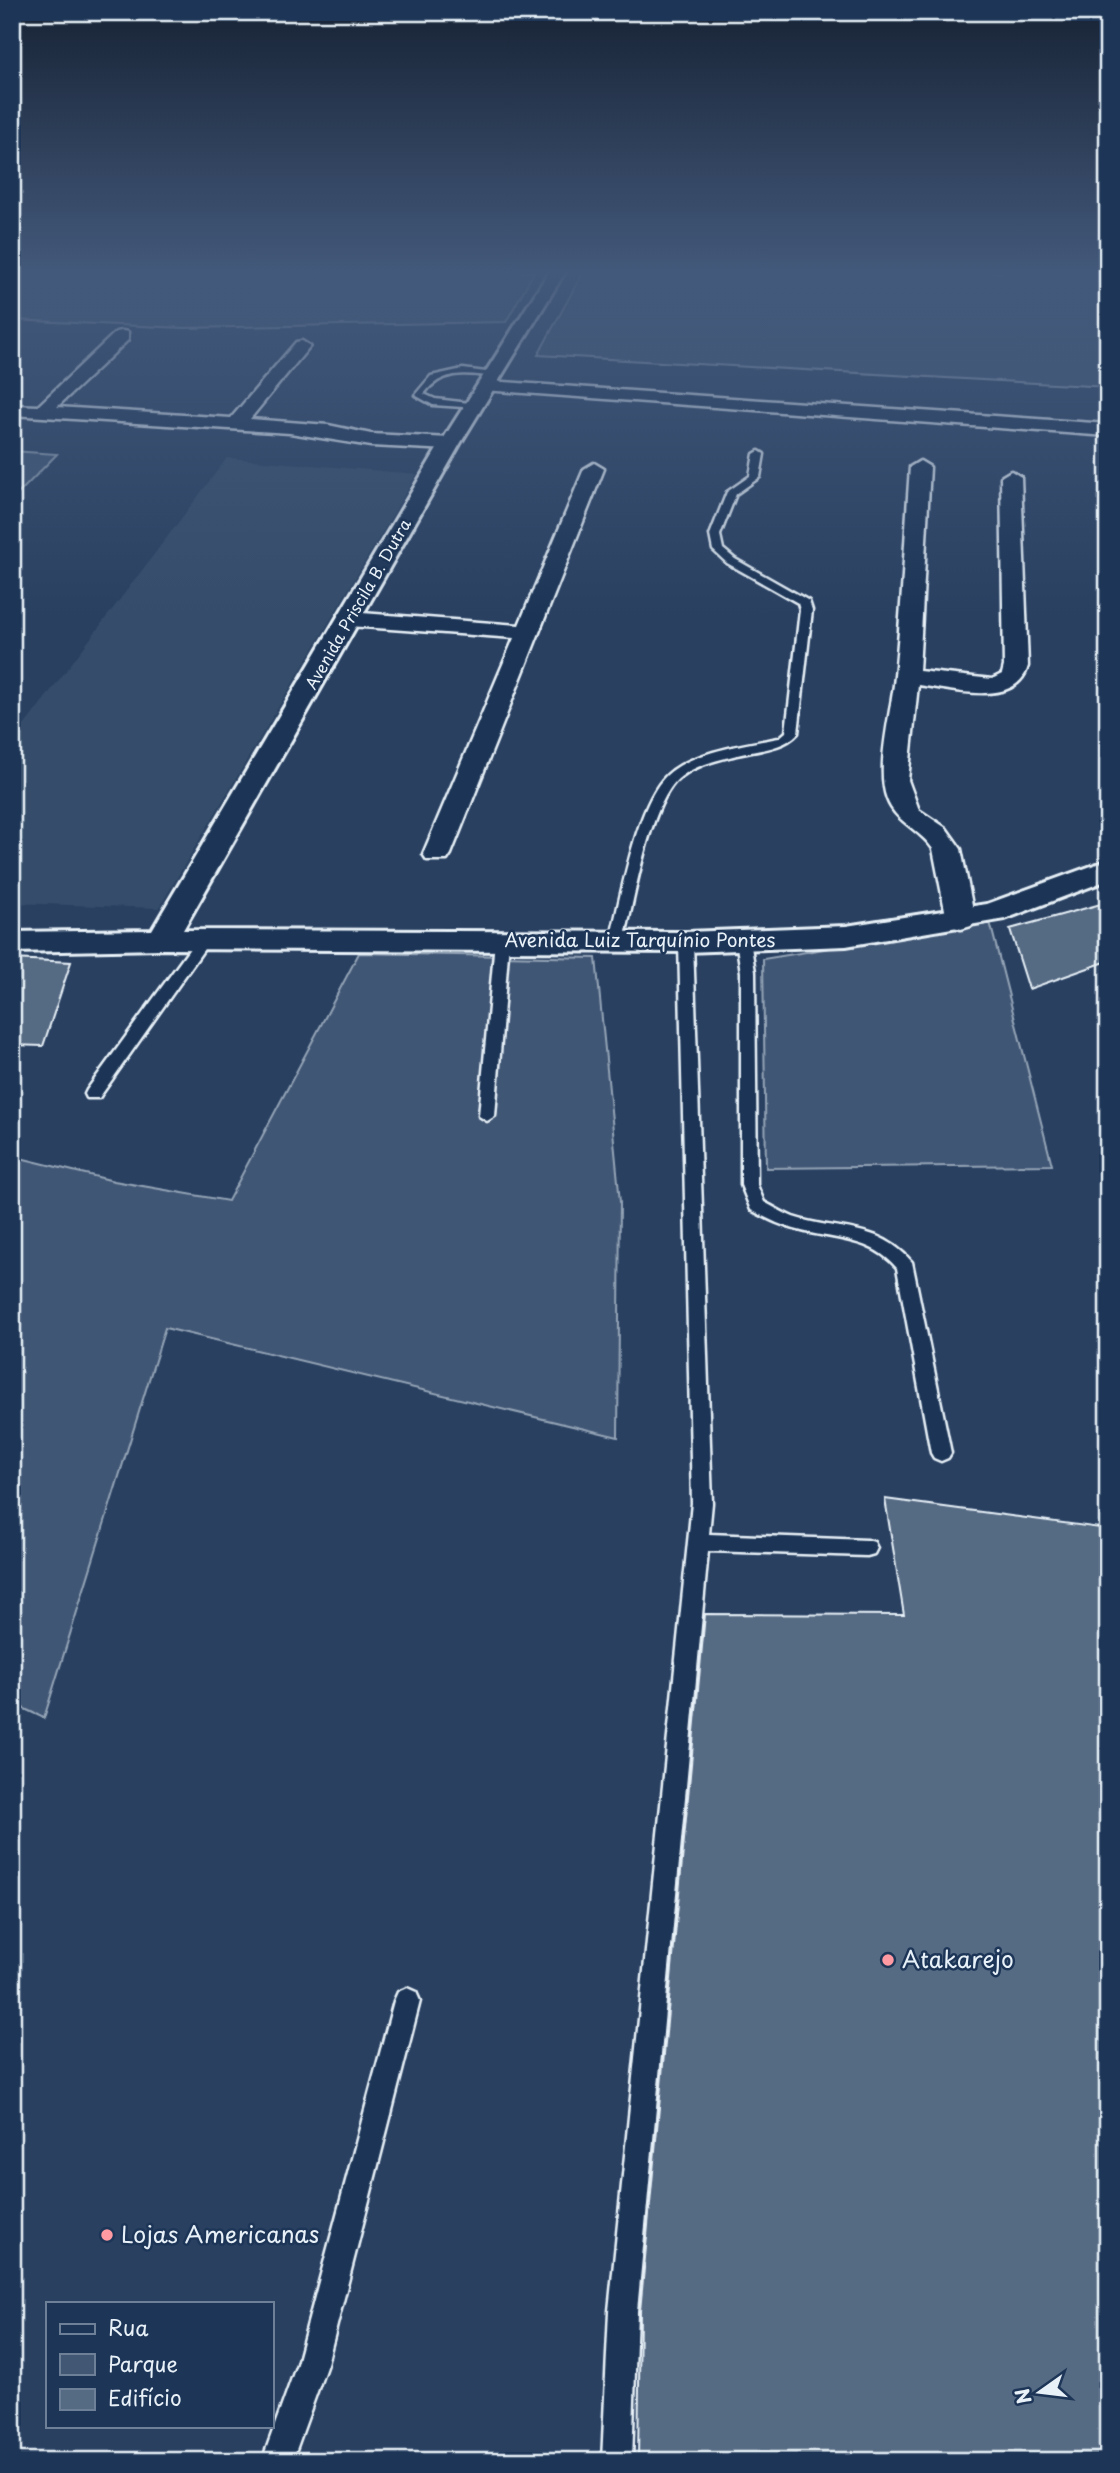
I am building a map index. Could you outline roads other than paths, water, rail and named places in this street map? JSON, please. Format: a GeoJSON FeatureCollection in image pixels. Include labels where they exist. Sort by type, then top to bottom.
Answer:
{"type":"FeatureCollection","features":[{"type":"Feature","properties":{"kind":"street"},"geometry":{"type":"LineString","coordinates":[[42,412],[68,387]]}},
{"type":"Feature","properties":{"kind":"street"},"geometry":{"type":"LineString","coordinates":[[236,424],[267,387]]}},
{"type":"Feature","properties":{"kind":"street","name":"Avenida Priscila B. Dutra"},"geometry":{"type":"LineString","coordinates":[[162,939],[450,444],[488,387]]}},
{"type":"Feature","properties":{"kind":"street"},"geometry":{"type":"LineString","coordinates":[[586,387],[1108,429]]}},
{"type":"Feature","properties":{"kind":"street"},"geometry":{"type":"LineString","coordinates":[[12,410],[328,430],[370,440],[450,444]]}},
{"type":"Feature","properties":{"kind":"street"},"geometry":{"type":"LineString","coordinates":[[369,460],[363,456],[363,451],[370,440]]}},
{"type":"Feature","properties":{"kind":"street"},"geometry":{"type":"LineString","coordinates":[[412,466],[437,467]]}},
{"type":"Feature","properties":{"kind":"street"},"geometry":{"type":"LineString","coordinates":[[920,467],[907,677],[895,780],[900,799],[909,815],[937,834],[947,849],[961,920]]}},
{"type":"Feature","properties":{"kind":"street"},"geometry":{"type":"LineString","coordinates":[[437,854],[594,469]]}},
{"type":"Feature","properties":{"kind":"street"},"geometry":{"type":"LineString","coordinates":[[907,677],[992,686],[1005,684],[1014,677],[1016,666],[1011,477]]}},
{"type":"Feature","properties":{"kind":"street"},"geometry":{"type":"LineString","coordinates":[[349,619],[528,632]]}},
{"type":"Feature","properties":{"kind":"street","name":"Avenida Luiz Tarquínio Pontes"},"geometry":{"type":"LineString","coordinates":[[12,942],[162,939],[686,942],[846,936],[961,920],[993,912],[1108,869]]}},
{"type":"Feature","properties":{"kind":"lane"},"geometry":{"type":"LineString","coordinates":[[424,387],[419,395],[433,402],[475,407]]}},
{"type":"Feature","properties":{"kind":"lane"},"geometry":{"type":"LineString","coordinates":[[617,942],[656,801],[671,777],[694,766],[783,741],[792,733],[806,610],[803,601],[731,561],[718,550],[715,535],[732,492],[755,477],[759,454]]}},
{"type":"Feature","properties":{"kind":"lane"},"geometry":{"type":"LineString","coordinates":[[93,1094],[204,939]]}},
{"type":"Feature","properties":{"kind":"lane"},"geometry":{"type":"LineString","coordinates":[[743,940],[748,972],[749,1185],[757,1206],[788,1221],[880,1242],[896,1251],[906,1266],[942,1453]]}},
{"type":"Feature","properties":{"kind":"lane"},"geometry":{"type":"LineString","coordinates":[[488,1116],[502,941]]}},
{"type":"Feature","properties":{"kind":"lane"},"geometry":{"type":"LineString","coordinates":[[617,2461],[623,2311],[702,1503],[686,942]]}},
{"type":"Feature","properties":{"kind":"lane"},"geometry":{"type":"LineString","coordinates":[[698,1542],[867,1548]]}},
{"type":"Feature","properties":{"kind":"lane"},"geometry":{"type":"LineString","coordinates":[[277,2461],[312,2364],[407,2001]]}},
{"type":"Feature","properties":{"kind":"place","name":"Atakarejo"},"geometry":{"type":"Point","coordinates":[888,1960]}},
{"type":"Feature","properties":{"kind":"place","name":"Lojas Americanas"},"geometry":{"type":"Point","coordinates":[107,2235]}}]}
